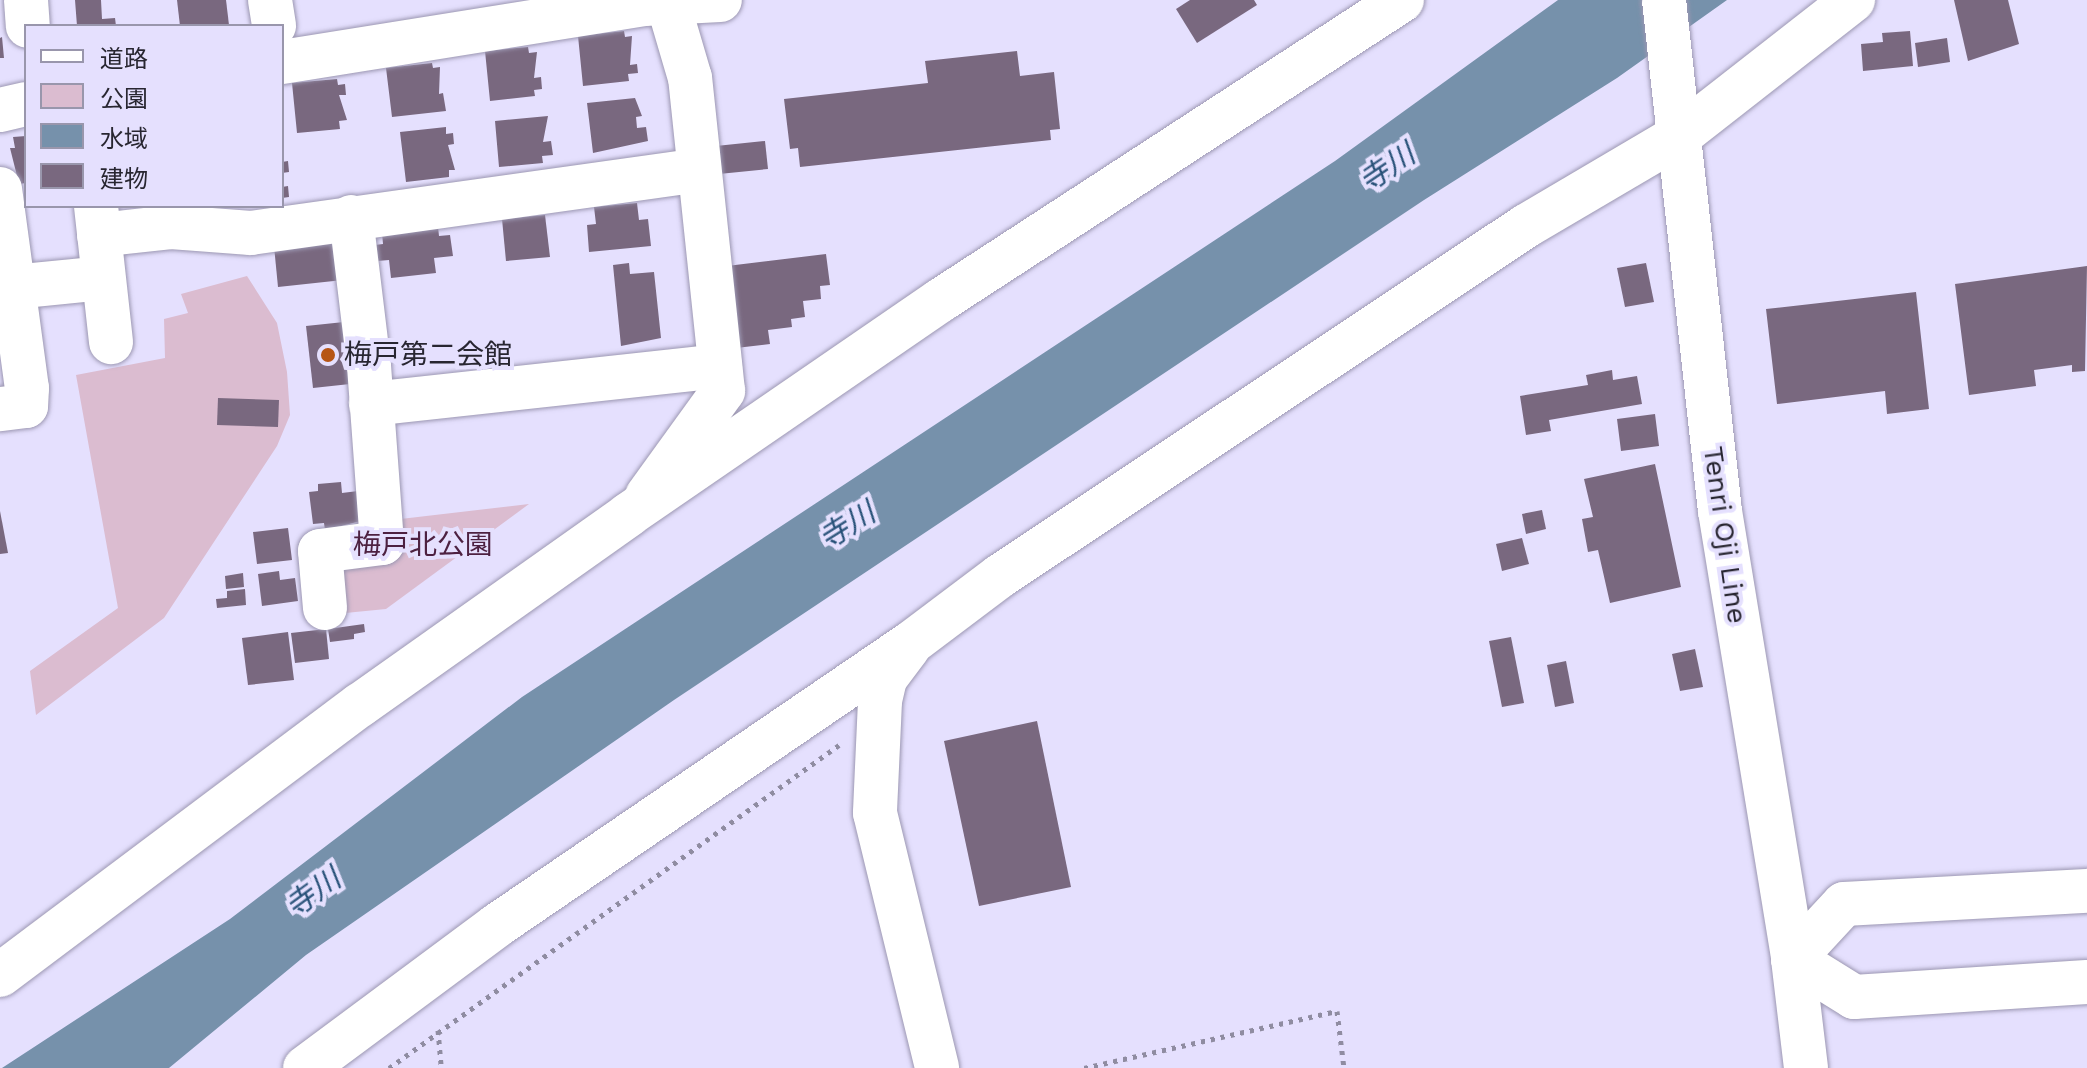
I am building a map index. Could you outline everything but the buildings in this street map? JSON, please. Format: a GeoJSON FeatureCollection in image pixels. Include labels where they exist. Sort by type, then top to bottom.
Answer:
{"type":"FeatureCollection","features":[{"type":"Feature","properties":{"kind":"street"},"geometry":{"type":"LineString","coordinates":[[26,0],[28,24]]}},
{"type":"Feature","properties":{"kind":"street"},"geometry":{"type":"LineString","coordinates":[[270,0],[274,24]]}},
{"type":"Feature","properties":{"kind":"street"},"geometry":{"type":"LineString","coordinates":[[284,62],[668,2],[720,0]]}},
{"type":"Feature","properties":{"kind":"street"},"geometry":{"type":"LineString","coordinates":[[0,975],[360,705],[643,505],[941,300],[1402,0]]}},
{"type":"Feature","properties":{"kind":"street","name":"Tenri Oji Line"},"geometry":{"type":"LineString","coordinates":[[1664,0],[1720,511],[1793,959],[1806,1068]]}},
{"type":"Feature","properties":{"kind":"street"},"geometry":{"type":"LineString","coordinates":[[305,1068],[673,802],[911,643],[1000,576],[1526,226],[1679,136],[1853,0]]}},
{"type":"Feature","properties":{"kind":"street"},"geometry":{"type":"LineString","coordinates":[[643,505],[656,479],[723,391],[690,78],[668,2]]}},
{"type":"Feature","properties":{"kind":"street"},"geometry":{"type":"LineString","coordinates":[[0,110],[24,104]]}},
{"type":"Feature","properties":{"kind":"street"},"geometry":{"type":"LineString","coordinates":[[111,342],[98,220],[171,227],[224,220],[351,217],[698,170]]}},
{"type":"Feature","properties":{"kind":"street"},"geometry":{"type":"LineString","coordinates":[[0,189],[26,406],[0,409]]}},
{"type":"Feature","properties":{"kind":"street"},"geometry":{"type":"LineString","coordinates":[[325,608],[320,551],[382,543],[351,217]]}},
{"type":"Feature","properties":{"kind":"street"},"geometry":{"type":"LineString","coordinates":[[13,287],[103,278]]}},
{"type":"Feature","properties":{"kind":"street"},"geometry":{"type":"LineString","coordinates":[[371,404],[720,366]]}},
{"type":"Feature","properties":{"kind":"street"},"geometry":{"type":"LineString","coordinates":[[911,643],[885,679],[879,716],[875,813],[937,1068]]}},
{"type":"Feature","properties":{"kind":"street"},"geometry":{"type":"LineString","coordinates":[[2087,891],[1844,904],[1793,959],[1854,997],[2087,982]]}},
{"type":"Feature","properties":{"kind":"path"},"geometry":{"type":"LineString","coordinates":[[389,1068],[879,716]]}},
{"type":"Feature","properties":{"kind":"path"},"geometry":{"type":"LineString","coordinates":[[1084,1068],[1337,1011],[1344,1068]]}},
{"type":"Feature","properties":{"kind":"path"},"geometry":{"type":"LineString","coordinates":[[438,1030],[441,1068]]}},
{"type":"Feature","properties":{"kind":"green space"},"geometry":{"type":"Polygon","coordinates":[[[247,276],[277,323],[287,372],[290,415],[277,446],[164,618],[36,715],[30,671],[118,608],[76,375],[165,358],[164,319],[188,313],[181,294],[247,276]]]}},
{"type":"Feature","properties":{"kind":"green space","name":"梅戸北公園"},"geometry":{"type":"Polygon","coordinates":[[[529,504],[386,609],[335,614],[342,558],[392,520],[529,504]]]}},
{"type":"Feature","properties":{"kind":"water","name":"寺川"},"geometry":{"type":"Polygon","coordinates":[[[1558,0],[1727,0],[1617,78],[1424,200],[674,700],[306,955],[169,1068],[2,1068],[230,919],[522,697],[1335,161],[1558,0]]]}},
{"type":"Feature","properties":{"kind":"place","name":"梅戸第二会館"},"geometry":{"type":"Point","coordinates":[328,355]}}]}
